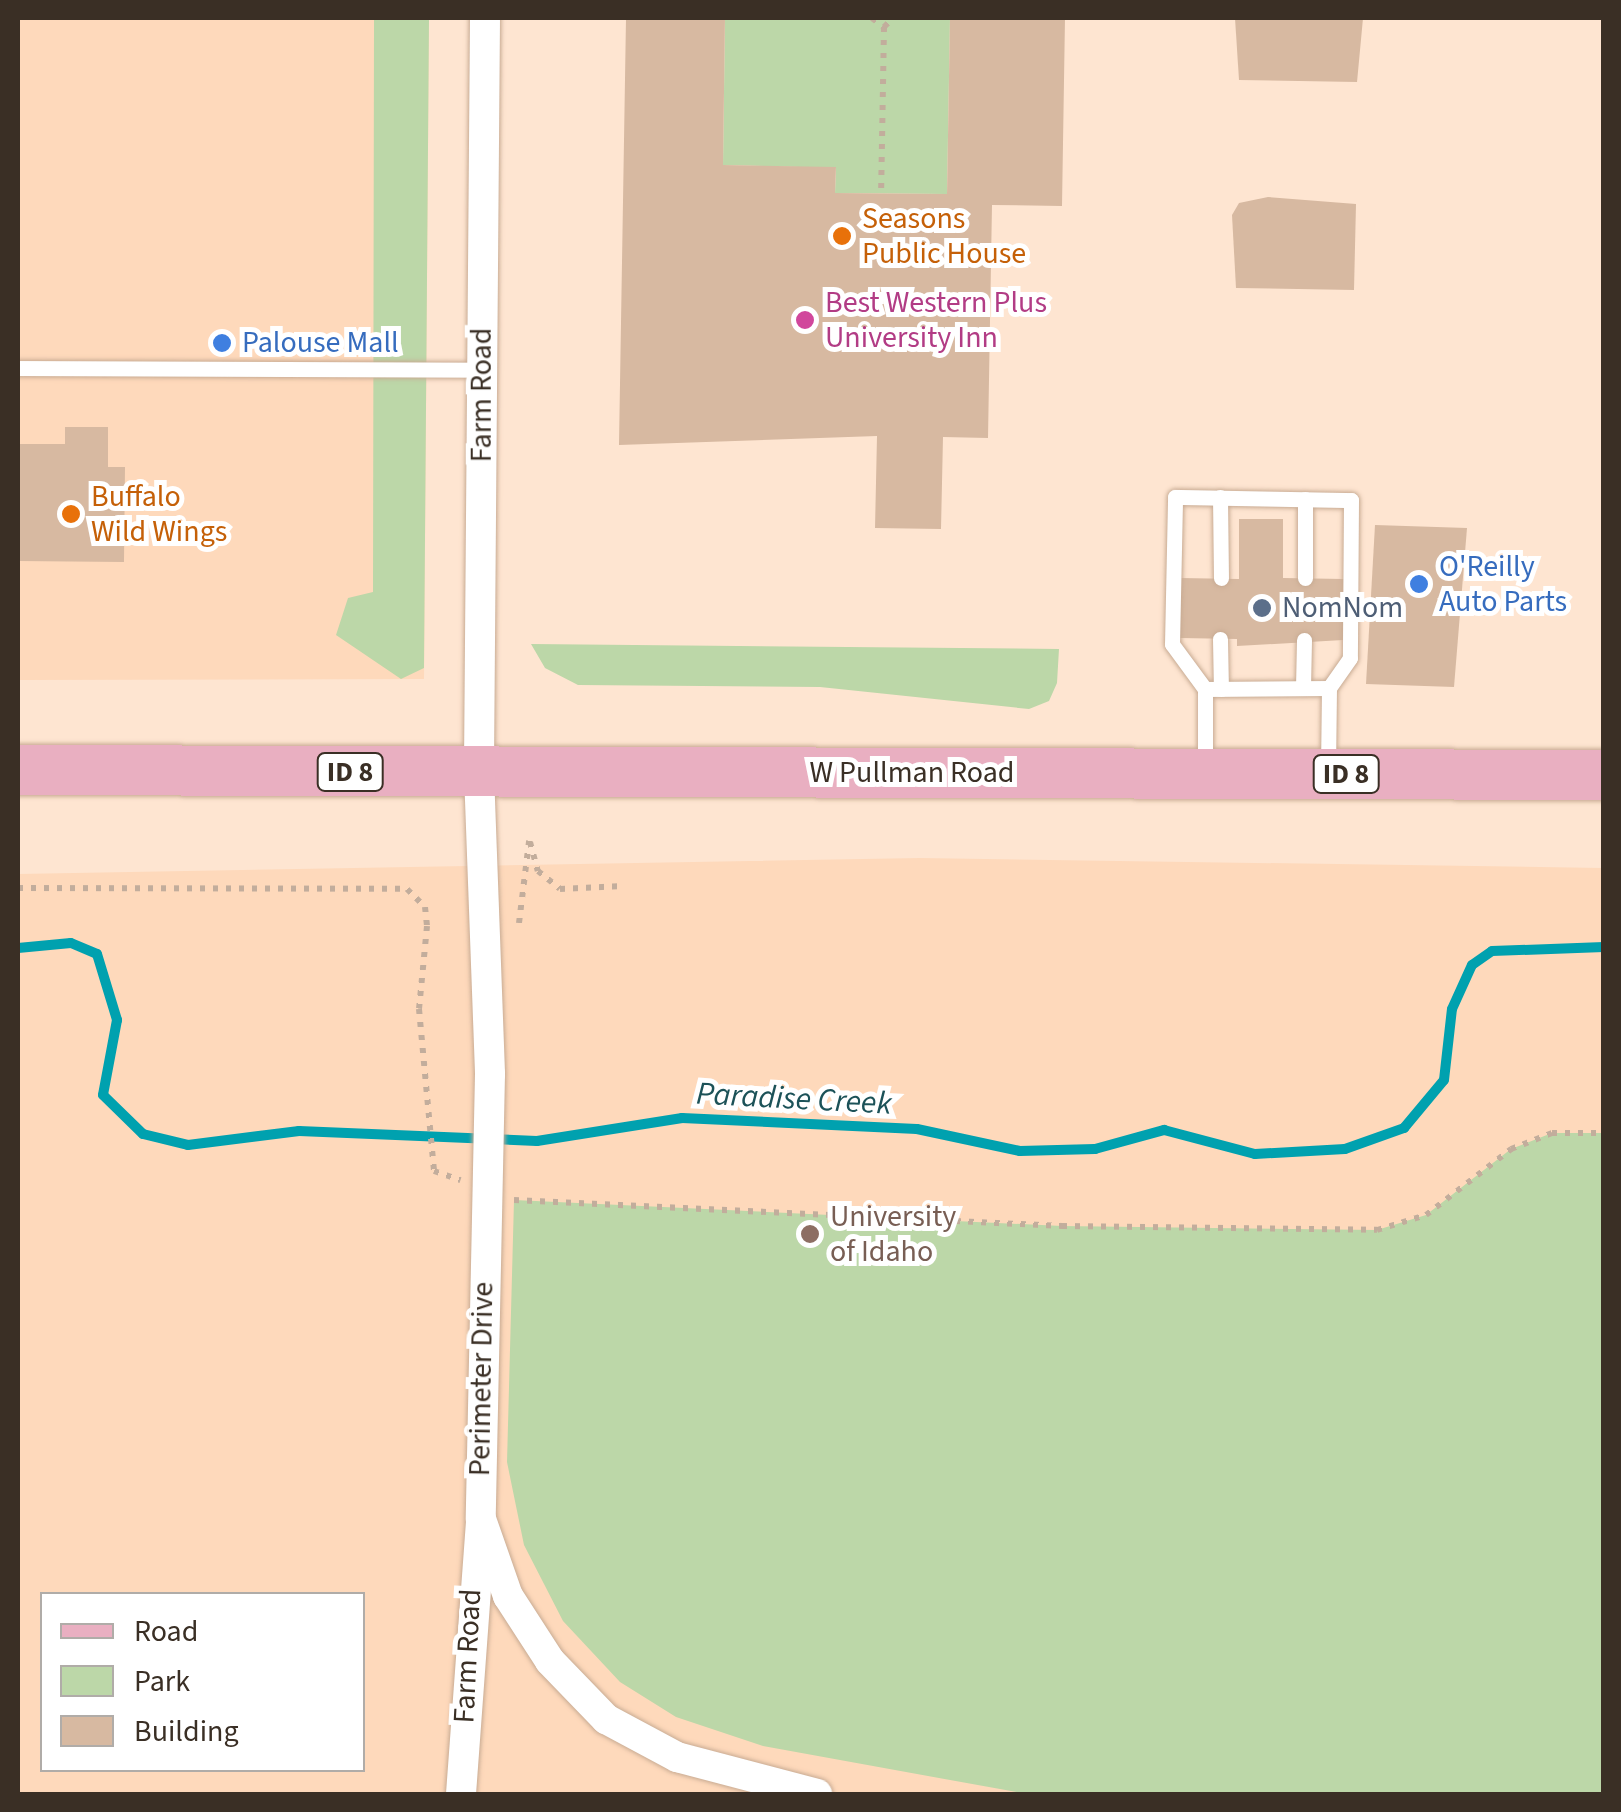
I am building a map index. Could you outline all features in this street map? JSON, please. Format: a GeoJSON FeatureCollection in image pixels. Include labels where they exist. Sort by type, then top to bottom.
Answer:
{"type":"FeatureCollection","features":[{"type":"Feature","properties":{"kind":"main road","name":"W Pullman Road"},"geometry":{"type":"LineString","coordinates":[[18,770],[1604,775]]}},
{"type":"Feature","properties":{"kind":"street","name":"Farm Road"},"geometry":{"type":"LineString","coordinates":[[480,774],[485,18]]}},
{"type":"Feature","properties":{"kind":"street","name":"Perimeter Drive"},"geometry":{"type":"LineString","coordinates":[[480,774],[490,1074],[501,1194],[482,1518],[508,1596],[550,1661],[606,1719],[677,1757],[817,1794]]}},
{"type":"Feature","properties":{"kind":"street","name":"Farm Road"},"geometry":{"type":"LineString","coordinates":[[461,1794],[468,1602],[482,1518]]}},
{"type":"Feature","properties":{"kind":"lane"},"geometry":{"type":"LineString","coordinates":[[18,368],[482,370]]}},
{"type":"Feature","properties":{"kind":"lane"},"geometry":{"type":"LineString","coordinates":[[1328,774],[1329,688],[1350,658],[1351,500],[1175,497],[1172,644],[1213,689],[1329,688]]}},
{"type":"Feature","properties":{"kind":"lane"},"geometry":{"type":"LineString","coordinates":[[1220,497],[1220,578]]}},
{"type":"Feature","properties":{"kind":"lane"},"geometry":{"type":"LineString","coordinates":[[1304,578],[1305,499]]}},
{"type":"Feature","properties":{"kind":"lane"},"geometry":{"type":"LineString","coordinates":[[1205,774],[1220,639]]}},
{"type":"Feature","properties":{"kind":"lane"},"geometry":{"type":"LineString","coordinates":[[1304,640],[1304,688]]}},
{"type":"Feature","properties":{"kind":"path"},"geometry":{"type":"LineString","coordinates":[[872,18],[884,26]]}},
{"type":"Feature","properties":{"kind":"path"},"geometry":{"type":"LineString","coordinates":[[881,193],[884,26],[893,18]]}},
{"type":"Feature","properties":{"kind":"path"},"geometry":{"type":"LineString","coordinates":[[529,841],[538,871],[560,889],[623,886]]}},
{"type":"Feature","properties":{"kind":"path"},"geometry":{"type":"LineString","coordinates":[[18,888],[406,889],[425,908],[420,1010],[432,1094],[434,1172],[448,1176]]}},
{"type":"Feature","properties":{"kind":"path"},"geometry":{"type":"LineString","coordinates":[[501,1194],[1082,1226],[1377,1230],[1426,1215],[1511,1149],[1552,1134],[1604,1133]]}},
{"type":"Feature","properties":{"kind":"shaded area","name":"Palouse Mall"},"geometry":{"type":"Polygon","coordinates":[[[18,18],[429,18],[424,679],[18,680],[18,18]]]}},
{"type":"Feature","properties":{"kind":"shaded area","name":"University of Idaho"},"geometry":{"type":"Polygon","coordinates":[[[920,858],[1603,868],[1603,1794],[18,1794],[18,874],[920,858]]]}},
{"type":"Feature","properties":{"kind":"green space"},"geometry":{"type":"Polygon","coordinates":[[[374,18],[429,18],[424,668],[401,679],[336,635],[348,598],[373,592],[374,18]]]}},
{"type":"Feature","properties":{"kind":"green space"},"geometry":{"type":"Polygon","coordinates":[[[725,18],[950,18],[947,194],[835,193],[836,168],[723,165],[725,18]]]}},
{"type":"Feature","properties":{"kind":"green space"},"geometry":{"type":"Polygon","coordinates":[[[531,644],[1059,649],[1057,683],[1049,701],[1029,709],[820,687],[578,685],[545,668],[531,644]]]}},
{"type":"Feature","properties":{"kind":"green space"},"geometry":{"type":"Polygon","coordinates":[[[1552,1133],[1603,1133],[1603,1794],[1027,1794],[763,1746],[676,1717],[620,1682],[563,1621],[524,1545],[507,1462],[514,1200],[1062,1226],[1377,1230],[1426,1215],[1511,1149],[1552,1133]]]}},
{"type":"Feature","properties":{"kind":"building","name":"Best Western Plus University Inn"},"geometry":{"type":"Polygon","coordinates":[[[626,18],[725,18],[723,165],[836,167],[835,193],[947,194],[950,18],[1065,18],[1062,206],[992,205],[988,438],[943,437],[941,529],[875,528],[877,436],[619,445],[626,18]]]}},
{"type":"Feature","properties":{"kind":"building"},"geometry":{"type":"Polygon","coordinates":[[[1235,18],[1363,18],[1357,82],[1239,80],[1235,18]]]}},
{"type":"Feature","properties":{"kind":"building"},"geometry":{"type":"Polygon","coordinates":[[[1268,197],[1356,204],[1354,290],[1236,288],[1232,215],[1239,203],[1268,197]]]}},
{"type":"Feature","properties":{"kind":"building","name":"Buffalo Wild Wings"},"geometry":{"type":"Polygon","coordinates":[[[65,427],[108,427],[108,467],[125,467],[124,562],[18,561],[18,444],[65,444],[65,427]]]}},
{"type":"Feature","properties":{"kind":"building","name":"NomNom"},"geometry":{"type":"Polygon","coordinates":[[[1239,519],[1283,519],[1283,578],[1344,579],[1343,640],[1237,646],[1237,639],[1180,638],[1180,578],[1239,579],[1239,519]]]}},
{"type":"Feature","properties":{"kind":"building","name":"O'Reilly Auto Parts"},"geometry":{"type":"Polygon","coordinates":[[[1375,525],[1467,528],[1454,687],[1366,684],[1375,525]]]}},
{"type":"Feature","properties":{"kind":"waterway","name":"Paradise Creek"},"geometry":{"type":"LineString","coordinates":[[18,948],[71,943],[97,954],[117,1020],[103,1095],[143,1134],[188,1145],[299,1131],[537,1141],[682,1118],[917,1129],[1020,1151],[1095,1149],[1164,1130],[1255,1154],[1345,1149],[1404,1128],[1444,1080],[1452,1009],[1472,965],[1492,951],[1604,947]]}},
{"type":"Feature","properties":{"kind":"place","name":"Seasons Public House"},"geometry":{"type":"Point","coordinates":[842,236]}},
{"type":"Feature","properties":{"kind":"place","name":"Best Western Plus University Inn"},"geometry":{"type":"Point","coordinates":[805,320]}},
{"type":"Feature","properties":{"kind":"place","name":"Palouse Mall"},"geometry":{"type":"Point","coordinates":[222,343]}},
{"type":"Feature","properties":{"kind":"place","name":"Buffalo Wild Wings"},"geometry":{"type":"Point","coordinates":[71,514]}},
{"type":"Feature","properties":{"kind":"place","name":"O'Reilly Auto Parts"},"geometry":{"type":"Point","coordinates":[1419,584]}},
{"type":"Feature","properties":{"kind":"place","name":"NomNom"},"geometry":{"type":"Point","coordinates":[1262,608]}},
{"type":"Feature","properties":{"kind":"place","name":"University of Idaho"},"geometry":{"type":"Point","coordinates":[810,1234]}}]}
